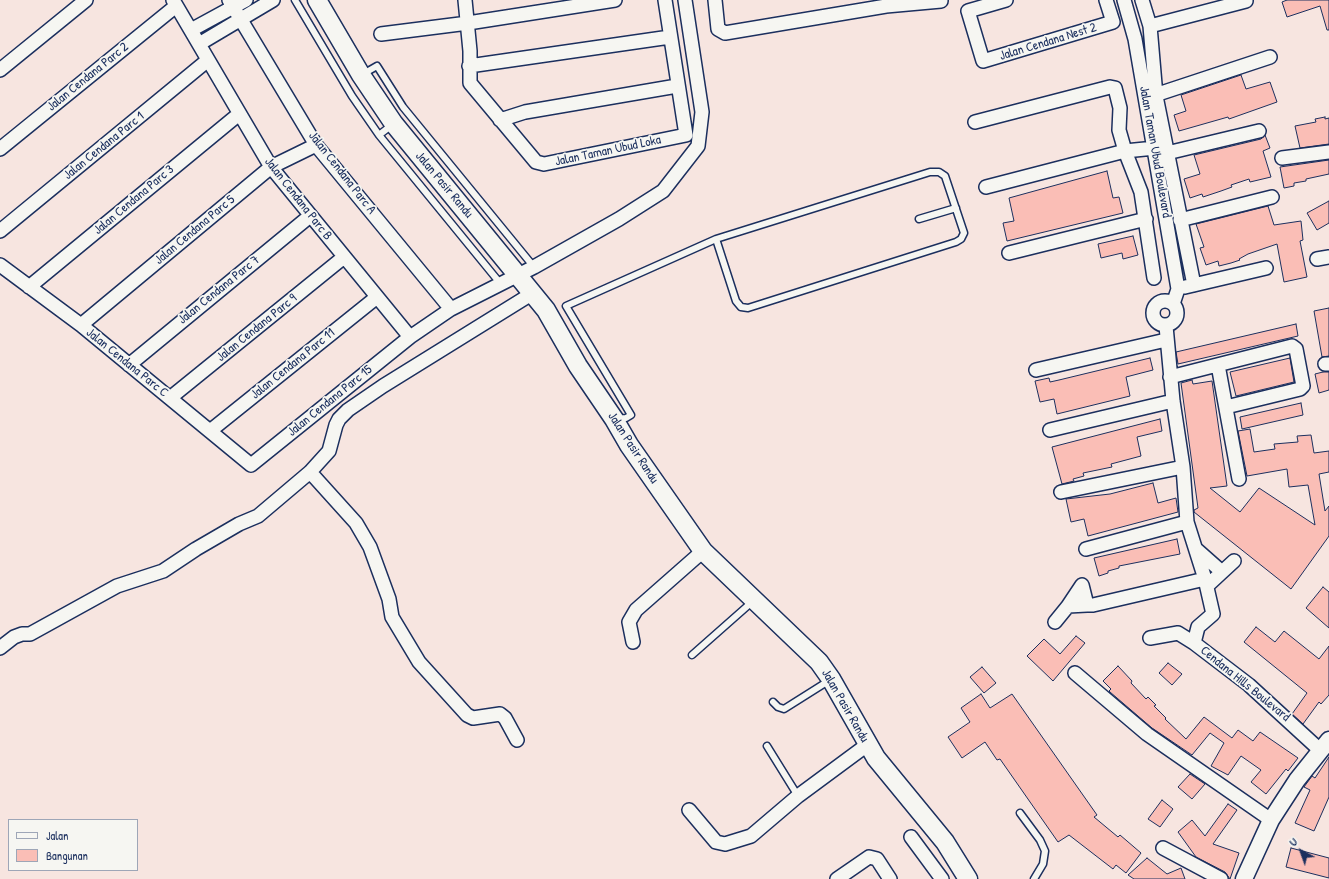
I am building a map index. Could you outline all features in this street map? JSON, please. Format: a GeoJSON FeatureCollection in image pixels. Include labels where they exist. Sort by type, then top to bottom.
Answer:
{"type":"FeatureCollection","features":[{"type":"Feature","properties":{"kind":"main road","name":"Jalan Pasir Randu"},"geometry":{"type":"LineString","coordinates":[[318,0],[361,74],[394,124],[526,271],[533,293],[546,310],[578,366],[614,419],[629,446],[703,551],[753,600],[780,623],[819,662],[831,679],[867,745],[889,776],[945,842],[968,879]]}},
{"type":"Feature","properties":{"kind":"street"},"geometry":{"type":"LineString","coordinates":[[0,70],[86,0]]}},
{"type":"Feature","properties":{"kind":"street"},"geometry":{"type":"LineString","coordinates":[[191,30],[230,4],[246,0]]}},
{"type":"Feature","properties":{"kind":"street"},"geometry":{"type":"LineString","coordinates":[[199,44],[273,0]]}},
{"type":"Feature","properties":{"kind":"street","name":"Jalan Taman Ubud Loka"},"geometry":{"type":"LineString","coordinates":[[465,0],[468,23],[470,83],[536,162],[544,164],[686,135],[677,86],[665,0]]}},
{"type":"Feature","properties":{"kind":"street"},"geometry":{"type":"LineString","coordinates":[[381,34],[468,23],[615,0]]}},
{"type":"Feature","properties":{"kind":"street","name":"Jalan Cendana Parc 15"},"geometry":{"type":"LineString","coordinates":[[251,465],[410,337],[451,309],[526,271],[619,219],[663,191],[698,146],[702,112],[685,0]]}},
{"type":"Feature","properties":{"kind":"street"},"geometry":{"type":"LineString","coordinates":[[715,0],[718,29],[725,33],[885,3],[941,1]]}},
{"type":"Feature","properties":{"kind":"street","name":"Jalan Cendana Nest 2"},"geometry":{"type":"LineString","coordinates":[[1006,0],[968,11],[983,61],[1113,22],[1106,0]]}},
{"type":"Feature","properties":{"kind":"street","name":"Jalan Taman Ubud Boulevard"},"geometry":{"type":"LineString","coordinates":[[1124,0],[1151,97],[1155,148],[1178,289],[1173,304]]}},
{"type":"Feature","properties":{"kind":"street"},"geometry":{"type":"LineString","coordinates":[[1142,0],[1150,26],[1151,97],[1167,153],[1194,286]]}},
{"type":"Feature","properties":{"kind":"street"},"geometry":{"type":"LineString","coordinates":[[1150,26],[1246,1]]}},
{"type":"Feature","properties":{"kind":"street","name":"Jalan Cendana Parc B"},"geometry":{"type":"LineString","coordinates":[[175,3],[271,168],[410,337]]}},
{"type":"Feature","properties":{"kind":"street","name":"Jalan Cendana Parc 2"},"geometry":{"type":"LineString","coordinates":[[0,149],[175,3]]}},
{"type":"Feature","properties":{"kind":"street","name":"Jalan Cendana Parc A"},"geometry":{"type":"LineString","coordinates":[[230,4],[316,145],[451,309]]}},
{"type":"Feature","properties":{"kind":"street"},"geometry":{"type":"LineString","coordinates":[[470,66],[670,37]]}},
{"type":"Feature","properties":{"kind":"street"},"geometry":{"type":"LineString","coordinates":[[1151,97],[1270,57]]}},
{"type":"Feature","properties":{"kind":"street","name":"Jalan Cendana Parc 1"},"geometry":{"type":"LineString","coordinates":[[0,231],[208,60]]}},
{"type":"Feature","properties":{"kind":"street"},"geometry":{"type":"LineString","coordinates":[[500,120],[525,112],[677,86]]}},
{"type":"Feature","properties":{"kind":"street"},"geometry":{"type":"LineString","coordinates":[[975,122],[1113,86],[1120,108],[1119,130],[1125,151],[1141,192],[1154,278]]}},
{"type":"Feature","properties":{"kind":"street","name":"Jalan Cendana Parc 3"},"geometry":{"type":"LineString","coordinates":[[29,287],[239,114]]}},
{"type":"Feature","properties":{"kind":"street"},"geometry":{"type":"LineString","coordinates":[[1167,153],[1259,131]]}},
{"type":"Feature","properties":{"kind":"street","name":"Jalan Cendana Parc 5"},"geometry":{"type":"LineString","coordinates":[[81,325],[271,168],[316,145]]}},
{"type":"Feature","properties":{"kind":"street"},"geometry":{"type":"LineString","coordinates":[[986,187],[1125,151],[1155,148]]}},
{"type":"Feature","properties":{"kind":"street"},"geometry":{"type":"LineString","coordinates":[[1282,158],[1329,152]]}},
{"type":"Feature","properties":{"kind":"street"},"geometry":{"type":"LineString","coordinates":[[1180,220],[1272,197]]}},
{"type":"Feature","properties":{"kind":"street","name":"Jalan Cendana Parc 7"},"geometry":{"type":"LineString","coordinates":[[129,365],[310,216]]}},
{"type":"Feature","properties":{"kind":"street"},"geometry":{"type":"LineString","coordinates":[[1009,253],[1146,219]]}},
{"type":"Feature","properties":{"kind":"street","name":"Jalan Cendana Parc 9"},"geometry":{"type":"LineString","coordinates":[[170,398],[344,257]]}},
{"type":"Feature","properties":{"kind":"street","name":"Jalan Cendana Parc C"},"geometry":{"type":"LineString","coordinates":[[0,265],[81,325],[251,465]]}},
{"type":"Feature","properties":{"kind":"street"},"geometry":{"type":"LineString","coordinates":[[1178,289],[1266,268]]}},
{"type":"Feature","properties":{"kind":"street"},"geometry":{"type":"LineString","coordinates":[[0,648],[14,637],[22,634],[30,634],[117,586],[163,571],[214,538],[258,516],[310,472],[329,451],[336,425],[348,410],[383,386],[533,293]]}},
{"type":"Feature","properties":{"kind":"street","name":"Jalan Cendana Parc 11"},"geometry":{"type":"LineString","coordinates":[[210,431],[377,297]]}},
{"type":"Feature","properties":{"kind":"street"},"geometry":{"type":"LineString","coordinates":[[1162,301],[1173,304],[1177,311],[1176,319],[1166,326],[1158,324],[1155,321],[1153,309],[1162,301]]}},
{"type":"Feature","properties":{"kind":"street"},"geometry":{"type":"LineString","coordinates":[[1036,370],[1166,340],[1166,326]]}},
{"type":"Feature","properties":{"kind":"street","name":"Cendana Hills Boulevard"},"geometry":{"type":"LineString","coordinates":[[1166,340],[1172,401],[1183,467],[1187,522],[1206,583],[1213,614],[1198,627],[1194,643],[1325,746]]}},
{"type":"Feature","properties":{"kind":"street"},"geometry":{"type":"LineString","coordinates":[[1170,377],[1292,346],[1296,349],[1303,386],[1300,389],[1226,407]]}},
{"type":"Feature","properties":{"kind":"street"},"geometry":{"type":"LineString","coordinates":[[1218,365],[1239,479]]}},
{"type":"Feature","properties":{"kind":"street"},"geometry":{"type":"LineString","coordinates":[[1050,430],[1172,401]]}},
{"type":"Feature","properties":{"kind":"street"},"geometry":{"type":"LineString","coordinates":[[1061,492],[1183,467]]}},
{"type":"Feature","properties":{"kind":"street"},"geometry":{"type":"LineString","coordinates":[[310,472],[356,523],[370,547],[389,599],[392,617],[419,662],[467,716],[473,718],[500,714],[505,718],[517,740]]}},
{"type":"Feature","properties":{"kind":"street"},"geometry":{"type":"LineString","coordinates":[[1086,549],[1187,522]]}},
{"type":"Feature","properties":{"kind":"street"},"geometry":{"type":"LineString","coordinates":[[1195,548],[1222,572]]}},
{"type":"Feature","properties":{"kind":"street"},"geometry":{"type":"LineString","coordinates":[[633,642],[629,622],[636,610],[703,551]]}},
{"type":"Feature","properties":{"kind":"street"},"geometry":{"type":"LineString","coordinates":[[1068,606],[1087,605],[1206,583],[1222,572],[1234,561]]}},
{"type":"Feature","properties":{"kind":"street"},"geometry":{"type":"LineString","coordinates":[[1055,622],[1082,585],[1087,605]]}},
{"type":"Feature","properties":{"kind":"street"},"geometry":{"type":"LineString","coordinates":[[1150,638],[1198,627]]}},
{"type":"Feature","properties":{"kind":"street"},"geometry":{"type":"LineString","coordinates":[[1178,632],[1194,643]]}},
{"type":"Feature","properties":{"kind":"street"},"geometry":{"type":"LineString","coordinates":[[1075,673],[1147,734],[1270,820]]}},
{"type":"Feature","properties":{"kind":"street"},"geometry":{"type":"LineString","coordinates":[[689,810],[716,842],[725,844],[751,836],[798,796],[867,745]]}},
{"type":"Feature","properties":{"kind":"street"},"geometry":{"type":"LineString","coordinates":[[1244,879],[1270,820],[1297,780],[1325,746]]}},
{"type":"Feature","properties":{"kind":"street"},"geometry":{"type":"LineString","coordinates":[[911,837],[942,879]]}},
{"type":"Feature","properties":{"kind":"street"},"geometry":{"type":"LineString","coordinates":[[1163,848],[1221,879]]}},
{"type":"Feature","properties":{"kind":"street"},"geometry":{"type":"LineString","coordinates":[[837,879],[869,857],[877,859],[890,879]]}},
{"type":"Feature","properties":{"kind":"lane"},"geometry":{"type":"LineString","coordinates":[[295,0],[352,96],[379,136],[500,283]]}},
{"type":"Feature","properties":{"kind":"lane"},"geometry":{"type":"LineString","coordinates":[[361,74],[376,66],[403,107],[526,271]]}},
{"type":"Feature","properties":{"kind":"lane"},"geometry":{"type":"LineString","coordinates":[[379,136],[394,124]]}},
{"type":"Feature","properties":{"kind":"lane"},"geometry":{"type":"LineString","coordinates":[[614,419],[626,418],[631,415],[566,306],[716,239],[930,172],[939,172],[945,176],[964,233],[961,239],[956,242],[748,308],[741,307],[736,301],[716,239]]}},
{"type":"Feature","properties":{"kind":"lane"},"geometry":{"type":"LineString","coordinates":[[920,219],[956,208]]}},
{"type":"Feature","properties":{"kind":"lane"},"geometry":{"type":"LineString","coordinates":[[692,655],[753,600]]}},
{"type":"Feature","properties":{"kind":"lane"},"geometry":{"type":"LineString","coordinates":[[773,702],[778,707],[784,709],[810,694],[831,679]]}},
{"type":"Feature","properties":{"kind":"lane"},"geometry":{"type":"LineString","coordinates":[[767,746],[798,796]]}},
{"type":"Feature","properties":{"kind":"lane"},"geometry":{"type":"LineString","coordinates":[[1020,813],[1040,840],[1045,851],[1043,864],[1034,879]]}},
{"type":"Feature","properties":{"kind":"building"},"geometry":{"type":"Polygon","coordinates":[[[1287,0],[1329,0],[1329,30],[1327,30],[1320,6],[1287,17],[1282,2],[1287,0]]]}},
{"type":"Feature","properties":{"kind":"building"},"geometry":{"type":"Polygon","coordinates":[[[1241,75],[1246,89],[1270,82],[1277,102],[1229,119],[1228,117],[1179,131],[1174,115],[1186,111],[1181,95],[1241,75]]]}},
{"type":"Feature","properties":{"kind":"building"},"geometry":{"type":"Polygon","coordinates":[[[1325,117],[1325,119],[1329,118],[1329,144],[1300,148],[1295,126],[1316,122],[1315,119],[1325,117]]]}},
{"type":"Feature","properties":{"kind":"building"},"geometry":{"type":"Polygon","coordinates":[[[1265,135],[1270,148],[1263,151],[1271,177],[1250,182],[1249,179],[1231,185],[1232,187],[1203,197],[1202,194],[1190,198],[1184,179],[1200,174],[1194,155],[1261,139],[1265,135]]]}},
{"type":"Feature","properties":{"kind":"building"},"geometry":{"type":"Polygon","coordinates":[[[1329,160],[1329,174],[1306,179],[1306,181],[1294,183],[1294,186],[1284,188],[1280,167],[1329,160]]]}},
{"type":"Feature","properties":{"kind":"building"},"geometry":{"type":"Polygon","coordinates":[[[1107,171],[1113,198],[1119,197],[1123,213],[1007,241],[1003,223],[1014,221],[1009,198],[1107,171]]]}},
{"type":"Feature","properties":{"kind":"building"},"geometry":{"type":"Polygon","coordinates":[[[1329,201],[1329,223],[1317,230],[1307,213],[1329,201]]]}},
{"type":"Feature","properties":{"kind":"building"},"geometry":{"type":"Polygon","coordinates":[[[1268,206],[1274,225],[1301,221],[1303,240],[1300,241],[1307,277],[1284,282],[1277,244],[1248,254],[1239,259],[1240,260],[1231,263],[1219,266],[1218,261],[1206,265],[1200,248],[1204,247],[1196,224],[1268,206]]]}},
{"type":"Feature","properties":{"kind":"building"},"geometry":{"type":"Polygon","coordinates":[[[1133,236],[1138,255],[1123,259],[1122,253],[1101,258],[1098,244],[1133,236]]]}},
{"type":"Feature","properties":{"kind":"building"},"geometry":{"type":"Polygon","coordinates":[[[1329,308],[1329,356],[1322,357],[1314,311],[1329,308]]]}},
{"type":"Feature","properties":{"kind":"building"},"geometry":{"type":"Polygon","coordinates":[[[1296,324],[1298,336],[1178,364],[1176,352],[1296,324]]]}},
{"type":"Feature","properties":{"kind":"building"},"geometry":{"type":"Polygon","coordinates":[[[1150,358],[1153,370],[1126,377],[1130,396],[1057,414],[1054,399],[1040,402],[1035,381],[1049,378],[1050,382],[1150,358]]]}},
{"type":"Feature","properties":{"kind":"building"},"geometry":{"type":"Polygon","coordinates":[[[1290,358],[1294,382],[1236,396],[1230,372],[1290,358]]]}},
{"type":"Feature","properties":{"kind":"building"},"geometry":{"type":"Polygon","coordinates":[[[1329,372],[1329,390],[1319,393],[1315,374],[1329,372]]]}},
{"type":"Feature","properties":{"kind":"building"},"geometry":{"type":"Polygon","coordinates":[[[1192,380],[1193,384],[1212,381],[1227,486],[1210,488],[1240,512],[1259,488],[1315,525],[1308,485],[1289,487],[1287,469],[1247,476],[1238,431],[1250,429],[1254,452],[1275,449],[1274,444],[1298,442],[1297,436],[1311,435],[1314,453],[1329,451],[1329,472],[1319,474],[1325,511],[1329,506],[1329,536],[1291,589],[1194,512],[1194,510],[1198,508],[1181,383],[1192,380]]]}},
{"type":"Feature","properties":{"kind":"building"},"geometry":{"type":"Polygon","coordinates":[[[1301,403],[1303,415],[1242,429],[1240,417],[1301,403]]]}},
{"type":"Feature","properties":{"kind":"building"},"geometry":{"type":"Polygon","coordinates":[[[1160,419],[1162,431],[1137,437],[1141,456],[1111,464],[1112,467],[1083,473],[1084,476],[1073,479],[1074,481],[1062,484],[1052,447],[1160,419]]]}},
{"type":"Feature","properties":{"kind":"building"},"geometry":{"type":"Polygon","coordinates":[[[1153,483],[1158,503],[1176,498],[1178,512],[1088,536],[1084,519],[1071,522],[1066,499],[1110,494],[1153,483]]]}},
{"type":"Feature","properties":{"kind":"building"},"geometry":{"type":"Polygon","coordinates":[[[1177,539],[1180,554],[1119,566],[1119,568],[1108,571],[1108,573],[1099,576],[1094,558],[1177,539]]]}},
{"type":"Feature","properties":{"kind":"building"},"geometry":{"type":"Polygon","coordinates":[[[1323,587],[1329,592],[1329,628],[1306,608],[1323,587]]]}},
{"type":"Feature","properties":{"kind":"building"},"geometry":{"type":"Polygon","coordinates":[[[1256,627],[1275,642],[1284,631],[1319,659],[1329,646],[1329,695],[1321,704],[1319,702],[1303,724],[1292,714],[1307,693],[1244,642],[1256,627]]]}},
{"type":"Feature","properties":{"kind":"building"},"geometry":{"type":"Polygon","coordinates":[[[1076,636],[1085,643],[1053,681],[1027,656],[1044,639],[1060,654],[1076,636]]]}},
{"type":"Feature","properties":{"kind":"building"},"geometry":{"type":"Polygon","coordinates":[[[1168,663],[1182,674],[1172,685],[1159,673],[1168,663]]]}},
{"type":"Feature","properties":{"kind":"building"},"geometry":{"type":"Polygon","coordinates":[[[1118,666],[1132,681],[1131,683],[1146,699],[1148,697],[1156,705],[1154,706],[1166,718],[1165,719],[1186,739],[1204,717],[1232,738],[1238,730],[1253,741],[1260,732],[1298,758],[1288,771],[1286,769],[1266,794],[1251,782],[1261,770],[1241,756],[1228,775],[1211,766],[1224,743],[1210,733],[1192,755],[1152,728],[1110,692],[1109,691],[1111,689],[1103,681],[1118,666]]]}},
{"type":"Feature","properties":{"kind":"building"},"geometry":{"type":"Polygon","coordinates":[[[982,667],[996,683],[984,693],[970,677],[982,667]]]}},
{"type":"Feature","properties":{"kind":"building"},"geometry":{"type":"Polygon","coordinates":[[[981,694],[990,708],[1012,694],[1097,815],[1094,817],[1118,837],[1120,835],[1141,853],[1126,873],[1116,865],[1113,869],[1069,835],[1058,842],[1000,759],[997,760],[985,742],[962,758],[948,737],[970,722],[961,708],[981,694]]]}},
{"type":"Feature","properties":{"kind":"building"},"geometry":{"type":"Polygon","coordinates":[[[1329,757],[1329,797],[1314,831],[1295,823],[1310,790],[1304,787],[1312,776],[1315,778],[1329,757]]]}},
{"type":"Feature","properties":{"kind":"building"},"geometry":{"type":"Polygon","coordinates":[[[1190,774],[1205,784],[1192,799],[1178,787],[1190,774]]]}},
{"type":"Feature","properties":{"kind":"building"},"geometry":{"type":"Polygon","coordinates":[[[1162,800],[1173,809],[1160,827],[1148,819],[1162,800]]]}},
{"type":"Feature","properties":{"kind":"building"},"geometry":{"type":"Polygon","coordinates":[[[1228,804],[1237,810],[1213,844],[1239,853],[1230,879],[1225,872],[1196,857],[1178,832],[1192,820],[1205,836],[1228,804]]]}},
{"type":"Feature","properties":{"kind":"building"},"geometry":{"type":"Polygon","coordinates":[[[1291,848],[1329,858],[1329,878],[1286,867],[1291,848]]]}},
{"type":"Feature","properties":{"kind":"building"},"geometry":{"type":"Polygon","coordinates":[[[1147,858],[1167,874],[1181,868],[1185,879],[1134,879],[1128,875],[1147,858]]]}}]}
